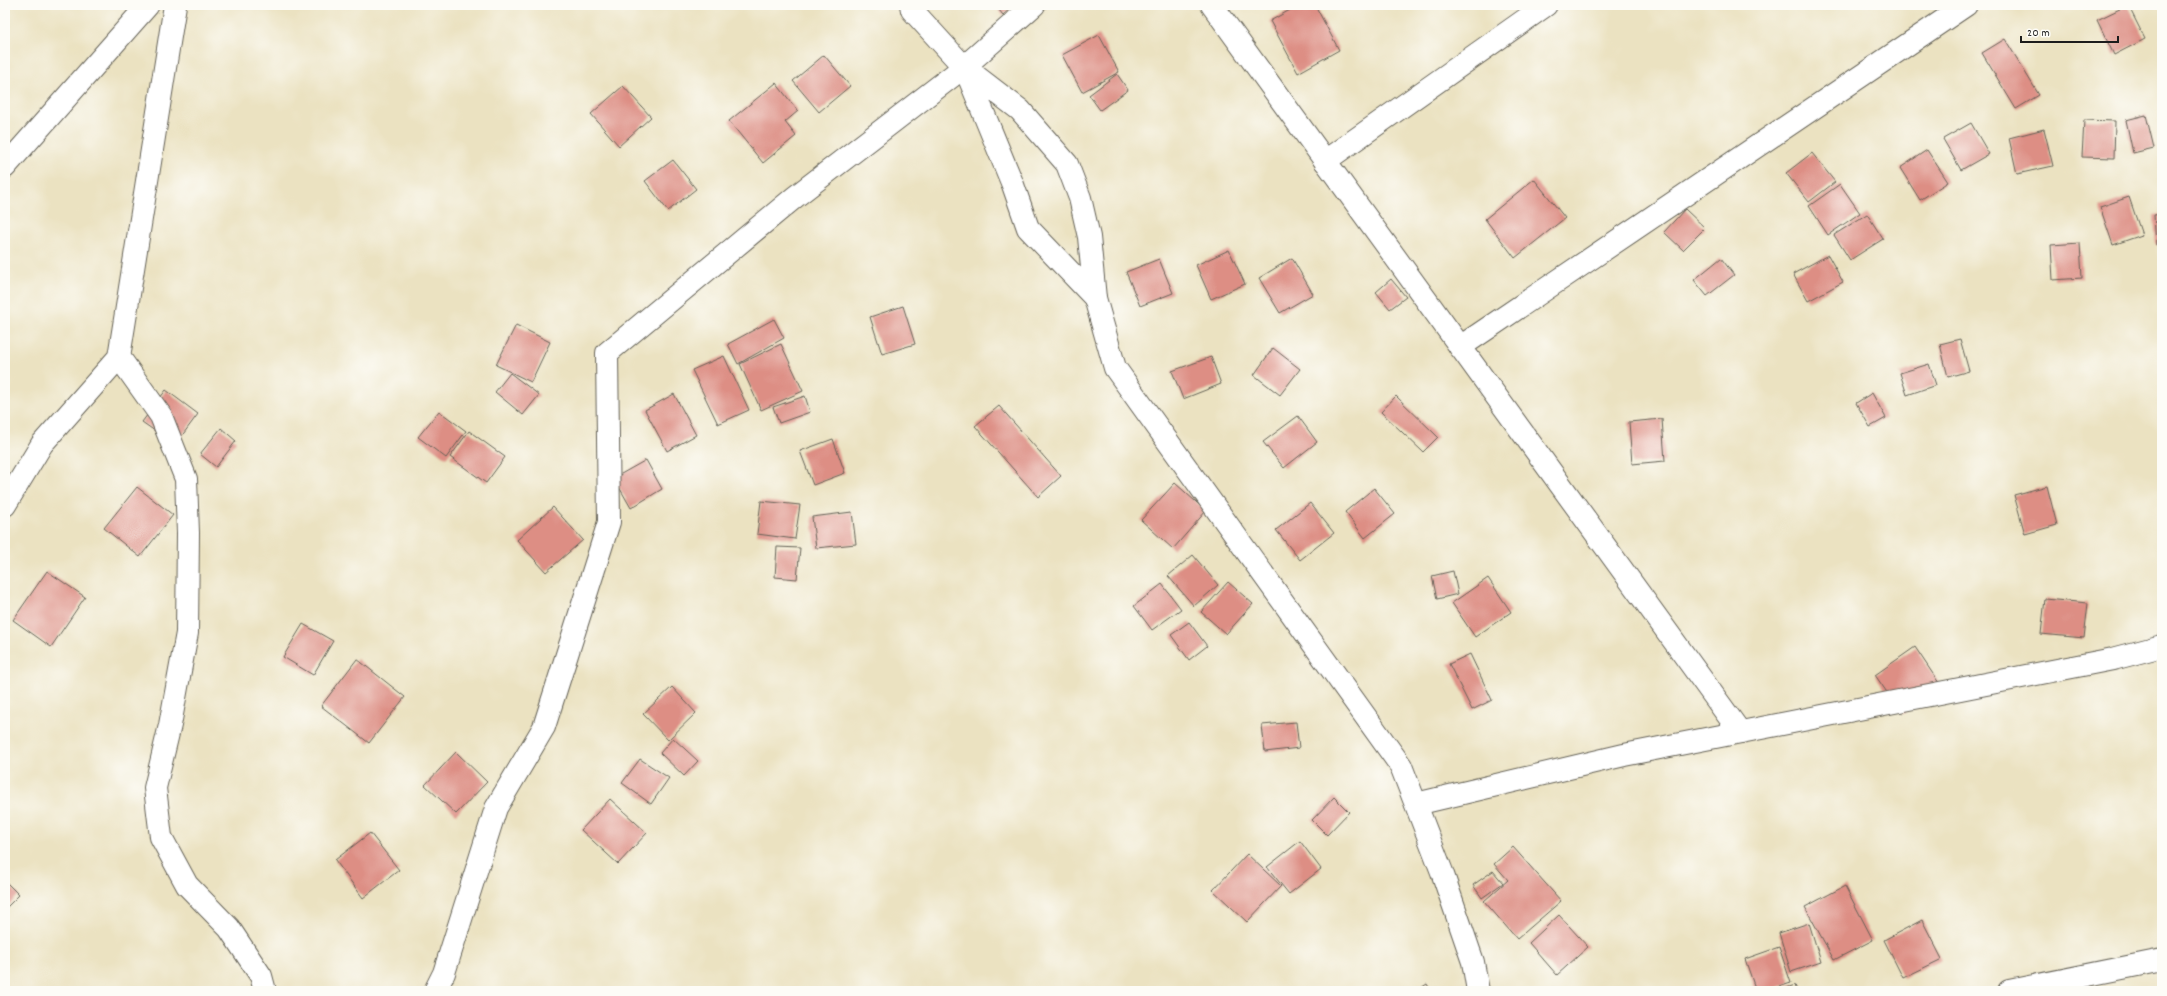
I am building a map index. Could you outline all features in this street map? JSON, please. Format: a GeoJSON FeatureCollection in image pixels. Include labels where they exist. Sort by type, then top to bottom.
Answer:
{"type":"FeatureCollection","features":[{"type":"Feature","properties":{"kind":"street"},"geometry":{"type":"LineString","coordinates":[[5,167],[148,5]]}},
{"type":"Feature","properties":{"kind":"street"},"geometry":{"type":"LineString","coordinates":[[5,505],[42,444],[119,357],[175,5]]}},
{"type":"Feature","properties":{"kind":"street"},"geometry":{"type":"LineString","coordinates":[[911,5],[912,10],[964,67],[1020,110],[1067,164],[1080,198],[1089,237],[1095,298],[1115,368],[1400,766],[1442,872],[1473,962],[1478,991]]}},
{"type":"Feature","properties":{"kind":"street"},"geometry":{"type":"LineString","coordinates":[[435,991],[444,973],[496,808],[544,727],[609,522],[607,353],[795,197],[964,67],[1034,5]]}},
{"type":"Feature","properties":{"kind":"street"},"geometry":{"type":"LineString","coordinates":[[1212,5],[1740,732]]}},
{"type":"Feature","properties":{"kind":"street"},"geometry":{"type":"LineString","coordinates":[[1325,161],[1546,5]]}},
{"type":"Feature","properties":{"kind":"street"},"geometry":{"type":"LineString","coordinates":[[1460,347],[1966,5]]}},
{"type":"Feature","properties":{"kind":"street"},"geometry":{"type":"LineString","coordinates":[[964,67],[1014,185],[1028,228],[1095,298]]}},
{"type":"Feature","properties":{"kind":"street"},"geometry":{"type":"LineString","coordinates":[[119,357],[162,416],[186,479],[188,533],[187,633],[170,725],[155,788],[161,837],[187,885],[229,928],[261,976],[265,991]]}},
{"type":"Feature","properties":{"kind":"street"},"geometry":{"type":"LineString","coordinates":[[1416,804],[1624,755],[2113,659],[2162,646]]}},
{"type":"Feature","properties":{"kind":"street"},"geometry":{"type":"LineString","coordinates":[[2009,991],[2162,960]]}},
{"type":"Feature","properties":{"kind":"building"},"geometry":{"type":"Polygon","coordinates":[[[995,5],[1015,5],[1003,15],[995,5]]]}},
{"type":"Feature","properties":{"kind":"building"},"geometry":{"type":"Polygon","coordinates":[[[1299,5],[1315,5],[1339,50],[1298,73],[1270,21],[1299,5]]]}},
{"type":"Feature","properties":{"kind":"building"},"geometry":{"type":"Polygon","coordinates":[[[2128,5],[2145,39],[2114,55],[2097,20],[2128,5]]]}},
{"type":"Feature","properties":{"kind":"building"},"geometry":{"type":"Polygon","coordinates":[[[1099,35],[1119,72],[1082,92],[1062,55],[1099,35]]]}},
{"type":"Feature","properties":{"kind":"building"},"geometry":{"type":"Polygon","coordinates":[[[2005,39],[2039,95],[2016,109],[1982,53],[2005,39]]]}},
{"type":"Feature","properties":{"kind":"building"},"geometry":{"type":"Polygon","coordinates":[[[824,55],[850,86],[819,112],[793,81],[824,55]]]}},
{"type":"Feature","properties":{"kind":"building"},"geometry":{"type":"Polygon","coordinates":[[[1117,74],[1128,90],[1100,110],[1089,95],[1117,74]]]}},
{"type":"Feature","properties":{"kind":"building"},"geometry":{"type":"Polygon","coordinates":[[[776,83],[798,111],[785,122],[796,136],[763,163],[729,121],[776,83]]]}},
{"type":"Feature","properties":{"kind":"building"},"geometry":{"type":"Polygon","coordinates":[[[623,86],[651,117],[619,146],[591,114],[623,86]]]}},
{"type":"Feature","properties":{"kind":"building"},"geometry":{"type":"Polygon","coordinates":[[[2146,115],[2154,148],[2133,153],[2126,120],[2146,115]]]}},
{"type":"Feature","properties":{"kind":"building"},"geometry":{"type":"Polygon","coordinates":[[[2084,120],[2115,121],[2114,158],[2082,157],[2084,120]]]}},
{"type":"Feature","properties":{"kind":"building"},"geometry":{"type":"Polygon","coordinates":[[[1971,123],[1989,154],[1961,170],[1943,139],[1971,123]]]}},
{"type":"Feature","properties":{"kind":"building"},"geometry":{"type":"Polygon","coordinates":[[[2044,129],[2053,166],[2017,174],[2009,138],[2044,129]]]}},
{"type":"Feature","properties":{"kind":"building"},"geometry":{"type":"Polygon","coordinates":[[[1927,150],[1948,182],[1920,200],[1900,168],[1927,150]]]}},
{"type":"Feature","properties":{"kind":"building"},"geometry":{"type":"Polygon","coordinates":[[[1812,153],[1835,182],[1809,202],[1786,173],[1812,153]]]}},
{"type":"Feature","properties":{"kind":"building"},"geometry":{"type":"Polygon","coordinates":[[[673,160],[696,189],[668,211],[645,181],[673,160]]]}},
{"type":"Feature","properties":{"kind":"building"},"geometry":{"type":"Polygon","coordinates":[[[1534,179],[1565,218],[1515,258],[1485,219],[1534,179]]]}},
{"type":"Feature","properties":{"kind":"building"},"geometry":{"type":"Polygon","coordinates":[[[1840,184],[1860,213],[1828,235],[1809,206],[1840,184]]]}},
{"type":"Feature","properties":{"kind":"building"},"geometry":{"type":"Polygon","coordinates":[[[2129,197],[2142,235],[2113,245],[2100,207],[2129,197]]]}},
{"type":"Feature","properties":{"kind":"building"},"geometry":{"type":"Polygon","coordinates":[[[1685,209],[1705,228],[1683,250],[1664,232],[1685,209]]]}},
{"type":"Feature","properties":{"kind":"building"},"geometry":{"type":"Polygon","coordinates":[[[1867,214],[1883,239],[1850,260],[1834,235],[1867,214]]]}},
{"type":"Feature","properties":{"kind":"building"},"geometry":{"type":"Polygon","coordinates":[[[2162,214],[2162,244],[2156,245],[2154,215],[2162,214]]]}},
{"type":"Feature","properties":{"kind":"building"},"geometry":{"type":"Polygon","coordinates":[[[2080,243],[2082,278],[2053,280],[2051,245],[2080,243]]]}},
{"type":"Feature","properties":{"kind":"building"},"geometry":{"type":"Polygon","coordinates":[[[1229,250],[1245,284],[1211,299],[1196,265],[1229,250]]]}},
{"type":"Feature","properties":{"kind":"building"},"geometry":{"type":"Polygon","coordinates":[[[1828,255],[1843,282],[1808,301],[1793,274],[1828,255]]]}},
{"type":"Feature","properties":{"kind":"building"},"geometry":{"type":"Polygon","coordinates":[[[1292,258],[1313,294],[1280,313],[1259,278],[1292,258]]]}},
{"type":"Feature","properties":{"kind":"building"},"geometry":{"type":"Polygon","coordinates":[[[1721,258],[1734,275],[1707,296],[1694,280],[1721,258]]]}},
{"type":"Feature","properties":{"kind":"building"},"geometry":{"type":"Polygon","coordinates":[[[1159,259],[1173,293],[1140,306],[1126,272],[1159,259]]]}},
{"type":"Feature","properties":{"kind":"building"},"geometry":{"type":"Polygon","coordinates":[[[1391,279],[1406,297],[1390,309],[1376,292],[1391,279]]]}},
{"type":"Feature","properties":{"kind":"building"},"geometry":{"type":"Polygon","coordinates":[[[903,306],[915,344],[882,354],[870,317],[903,306]]]}},
{"type":"Feature","properties":{"kind":"building"},"geometry":{"type":"Polygon","coordinates":[[[774,319],[784,338],[738,364],[728,344],[774,319]]]}},
{"type":"Feature","properties":{"kind":"building"},"geometry":{"type":"Polygon","coordinates":[[[516,325],[550,342],[531,382],[496,365],[516,325]]]}},
{"type":"Feature","properties":{"kind":"building"},"geometry":{"type":"Polygon","coordinates":[[[1960,339],[1969,371],[1948,377],[1940,344],[1960,339]]]}},
{"type":"Feature","properties":{"kind":"building"},"geometry":{"type":"Polygon","coordinates":[[[781,344],[803,391],[761,410],[740,364],[781,344]]]}},
{"type":"Feature","properties":{"kind":"building"},"geometry":{"type":"Polygon","coordinates":[[[1273,348],[1300,369],[1280,395],[1254,375],[1273,348]]]}},
{"type":"Feature","properties":{"kind":"building"},"geometry":{"type":"Polygon","coordinates":[[[724,356],[749,410],[718,424],[692,370],[724,356]]]}},
{"type":"Feature","properties":{"kind":"building"},"geometry":{"type":"Polygon","coordinates":[[[1211,357],[1221,384],[1183,399],[1172,371],[1211,357]]]}},
{"type":"Feature","properties":{"kind":"building"},"geometry":{"type":"Polygon","coordinates":[[[1929,364],[1936,385],[1907,395],[1900,373],[1929,364]]]}},
{"type":"Feature","properties":{"kind":"building"},"geometry":{"type":"Polygon","coordinates":[[[510,373],[539,395],[523,415],[495,392],[510,373]]]}},
{"type":"Feature","properties":{"kind":"building"},"geometry":{"type":"Polygon","coordinates":[[[166,390],[198,414],[175,445],[142,422],[166,390]]]}},
{"type":"Feature","properties":{"kind":"building"},"geometry":{"type":"Polygon","coordinates":[[[1872,393],[1886,418],[1870,427],[1856,403],[1872,393]]]}},
{"type":"Feature","properties":{"kind":"building"},"geometry":{"type":"Polygon","coordinates":[[[674,394],[696,435],[667,451],[645,410],[674,394]]]}},
{"type":"Feature","properties":{"kind":"building"},"geometry":{"type":"Polygon","coordinates":[[[805,396],[810,412],[779,423],[773,407],[805,396]]]}},
{"type":"Feature","properties":{"kind":"building"},"geometry":{"type":"Polygon","coordinates":[[[1396,396],[1438,437],[1423,452],[1381,412],[1396,396]]]}},
{"type":"Feature","properties":{"kind":"building"},"geometry":{"type":"Polygon","coordinates":[[[999,406],[1061,476],[1038,497],[975,426],[999,406]]]}},
{"type":"Feature","properties":{"kind":"building"},"geometry":{"type":"Polygon","coordinates":[[[439,411],[466,431],[446,458],[418,437],[439,411]]]}},
{"type":"Feature","properties":{"kind":"building"},"geometry":{"type":"Polygon","coordinates":[[[1298,416],[1317,442],[1284,468],[1263,442],[1298,416]]]}},
{"type":"Feature","properties":{"kind":"building"},"geometry":{"type":"Polygon","coordinates":[[[1662,419],[1665,461],[1632,464],[1629,422],[1662,419]]]}},
{"type":"Feature","properties":{"kind":"building"},"geometry":{"type":"Polygon","coordinates":[[[221,428],[236,441],[216,467],[200,454],[221,428]]]}},
{"type":"Feature","properties":{"kind":"building"},"geometry":{"type":"Polygon","coordinates":[[[469,431],[505,457],[486,483],[450,457],[469,431]]]}},
{"type":"Feature","properties":{"kind":"building"},"geometry":{"type":"Polygon","coordinates":[[[833,439],[845,473],[813,485],[800,451],[833,439]]]}},
{"type":"Feature","properties":{"kind":"building"},"geometry":{"type":"Polygon","coordinates":[[[646,460],[662,489],[631,508],[614,478],[646,460]]]}},
{"type":"Feature","properties":{"kind":"building"},"geometry":{"type":"Polygon","coordinates":[[[1175,483],[1206,511],[1173,549],[1141,520],[1175,483]]]}},
{"type":"Feature","properties":{"kind":"building"},"geometry":{"type":"Polygon","coordinates":[[[2047,486],[2057,525],[2025,534],[2014,495],[2047,486]]]}},
{"type":"Feature","properties":{"kind":"building"},"geometry":{"type":"Polygon","coordinates":[[[137,487],[173,515],[140,557],[104,528],[137,487]]]}},
{"type":"Feature","properties":{"kind":"building"},"geometry":{"type":"Polygon","coordinates":[[[1374,488],[1395,514],[1365,538],[1345,512],[1374,488]]]}},
{"type":"Feature","properties":{"kind":"building"},"geometry":{"type":"Polygon","coordinates":[[[761,501],[800,505],[795,539],[757,534],[761,501]]]}},
{"type":"Feature","properties":{"kind":"building"},"geometry":{"type":"Polygon","coordinates":[[[1310,503],[1334,533],[1300,560],[1276,530],[1310,503]]]}},
{"type":"Feature","properties":{"kind":"building"},"geometry":{"type":"Polygon","coordinates":[[[553,507],[583,540],[546,572],[517,540],[553,507]]]}},
{"type":"Feature","properties":{"kind":"building"},"geometry":{"type":"Polygon","coordinates":[[[852,512],[856,544],[816,548],[812,517],[852,512]]]}},
{"type":"Feature","properties":{"kind":"building"},"geometry":{"type":"Polygon","coordinates":[[[777,547],[800,548],[797,579],[775,577],[777,547]]]}},
{"type":"Feature","properties":{"kind":"building"},"geometry":{"type":"Polygon","coordinates":[[[1193,555],[1218,585],[1194,606],[1168,576],[1193,555]]]}},
{"type":"Feature","properties":{"kind":"building"},"geometry":{"type":"Polygon","coordinates":[[[47,571],[85,597],[51,647],[13,620],[47,571]]]}},
{"type":"Feature","properties":{"kind":"building"},"geometry":{"type":"Polygon","coordinates":[[[1453,571],[1458,594],[1437,599],[1432,576],[1453,571]]]}},
{"type":"Feature","properties":{"kind":"building"},"geometry":{"type":"Polygon","coordinates":[[[1488,578],[1511,612],[1475,637],[1452,603],[1488,578]]]}},
{"type":"Feature","properties":{"kind":"building"},"geometry":{"type":"Polygon","coordinates":[[[1228,582],[1253,604],[1226,634],[1201,612],[1228,582]]]}},
{"type":"Feature","properties":{"kind":"building"},"geometry":{"type":"Polygon","coordinates":[[[1162,584],[1181,609],[1152,630],[1134,606],[1162,584]]]}},
{"type":"Feature","properties":{"kind":"building"},"geometry":{"type":"Polygon","coordinates":[[[2045,599],[2088,603],[2084,638],[2041,634],[2045,599]]]}},
{"type":"Feature","properties":{"kind":"building"},"geometry":{"type":"Polygon","coordinates":[[[1189,622],[1207,646],[1189,660],[1171,635],[1189,622]]]}},
{"type":"Feature","properties":{"kind":"building"},"geometry":{"type":"Polygon","coordinates":[[[303,624],[333,641],[313,675],[283,657],[303,624]]]}},
{"type":"Feature","properties":{"kind":"building"},"geometry":{"type":"Polygon","coordinates":[[[1915,647],[1941,686],[1902,714],[1875,675],[1915,647]]]}},
{"type":"Feature","properties":{"kind":"building"},"geometry":{"type":"Polygon","coordinates":[[[1470,654],[1492,700],[1472,710],[1449,664],[1470,654]]]}},
{"type":"Feature","properties":{"kind":"building"},"geometry":{"type":"Polygon","coordinates":[[[357,659],[405,697],[369,743],[321,706],[357,659]]]}},
{"type":"Feature","properties":{"kind":"building"},"geometry":{"type":"Polygon","coordinates":[[[672,687],[696,713],[668,740],[643,714],[672,687]]]}},
{"type":"Feature","properties":{"kind":"building"},"geometry":{"type":"Polygon","coordinates":[[[1296,722],[1299,748],[1265,752],[1262,725],[1296,722]]]}},
{"type":"Feature","properties":{"kind":"building"},"geometry":{"type":"Polygon","coordinates":[[[673,738],[698,761],[684,776],[660,753],[673,738]]]}},
{"type":"Feature","properties":{"kind":"building"},"geometry":{"type":"Polygon","coordinates":[[[456,752],[487,782],[456,814],[425,785],[456,752]]]}},
{"type":"Feature","properties":{"kind":"building"},"geometry":{"type":"Polygon","coordinates":[[[640,759],[669,778],[651,804],[622,783],[640,759]]]}},
{"type":"Feature","properties":{"kind":"building"},"geometry":{"type":"Polygon","coordinates":[[[1334,797],[1349,812],[1327,835],[1312,820],[1334,797]]]}},
{"type":"Feature","properties":{"kind":"building"},"geometry":{"type":"Polygon","coordinates":[[[610,799],[647,833],[618,864],[581,830],[610,799]]]}},
{"type":"Feature","properties":{"kind":"building"},"geometry":{"type":"Polygon","coordinates":[[[370,833],[399,870],[363,898],[335,860],[370,833]]]}},
{"type":"Feature","properties":{"kind":"building"},"geometry":{"type":"Polygon","coordinates":[[[1300,841],[1321,869],[1289,894],[1267,867],[1300,841]]]}},
{"type":"Feature","properties":{"kind":"building"},"geometry":{"type":"Polygon","coordinates":[[[1513,847],[1561,901],[1517,939],[1484,901],[1508,880],[1494,864],[1513,847]]]}},
{"type":"Feature","properties":{"kind":"building"},"geometry":{"type":"Polygon","coordinates":[[[1247,854],[1281,886],[1247,922],[1213,890],[1247,854]]]}},
{"type":"Feature","properties":{"kind":"building"},"geometry":{"type":"Polygon","coordinates":[[[1493,871],[1503,883],[1482,898],[1473,885],[1493,871]]]}},
{"type":"Feature","properties":{"kind":"building"},"geometry":{"type":"Polygon","coordinates":[[[5,881],[19,895],[5,909],[5,881]]]}},
{"type":"Feature","properties":{"kind":"building"},"geometry":{"type":"Polygon","coordinates":[[[1845,886],[1873,940],[1834,960],[1805,907],[1845,886]]]}},
{"type":"Feature","properties":{"kind":"building"},"geometry":{"type":"Polygon","coordinates":[[[1559,915],[1588,947],[1557,975],[1529,943],[1559,915]]]}},
{"type":"Feature","properties":{"kind":"building"},"geometry":{"type":"Polygon","coordinates":[[[1922,920],[1942,959],[1903,978],[1884,940],[1922,920]]]}},
{"type":"Feature","properties":{"kind":"building"},"geometry":{"type":"Polygon","coordinates":[[[1809,923],[1821,962],[1791,972],[1779,933],[1809,923]]]}},
{"type":"Feature","properties":{"kind":"building"},"geometry":{"type":"Polygon","coordinates":[[[1779,947],[1791,983],[1766,991],[1756,991],[1745,959],[1779,947]]]}},
{"type":"Feature","properties":{"kind":"building"},"geometry":{"type":"Polygon","coordinates":[[[1427,984],[1431,991],[1416,991],[1427,984]]]}},
{"type":"Feature","properties":{"kind":"building"},"geometry":{"type":"Polygon","coordinates":[[[1795,985],[1797,991],[1778,991],[1795,985]]]}}]}
